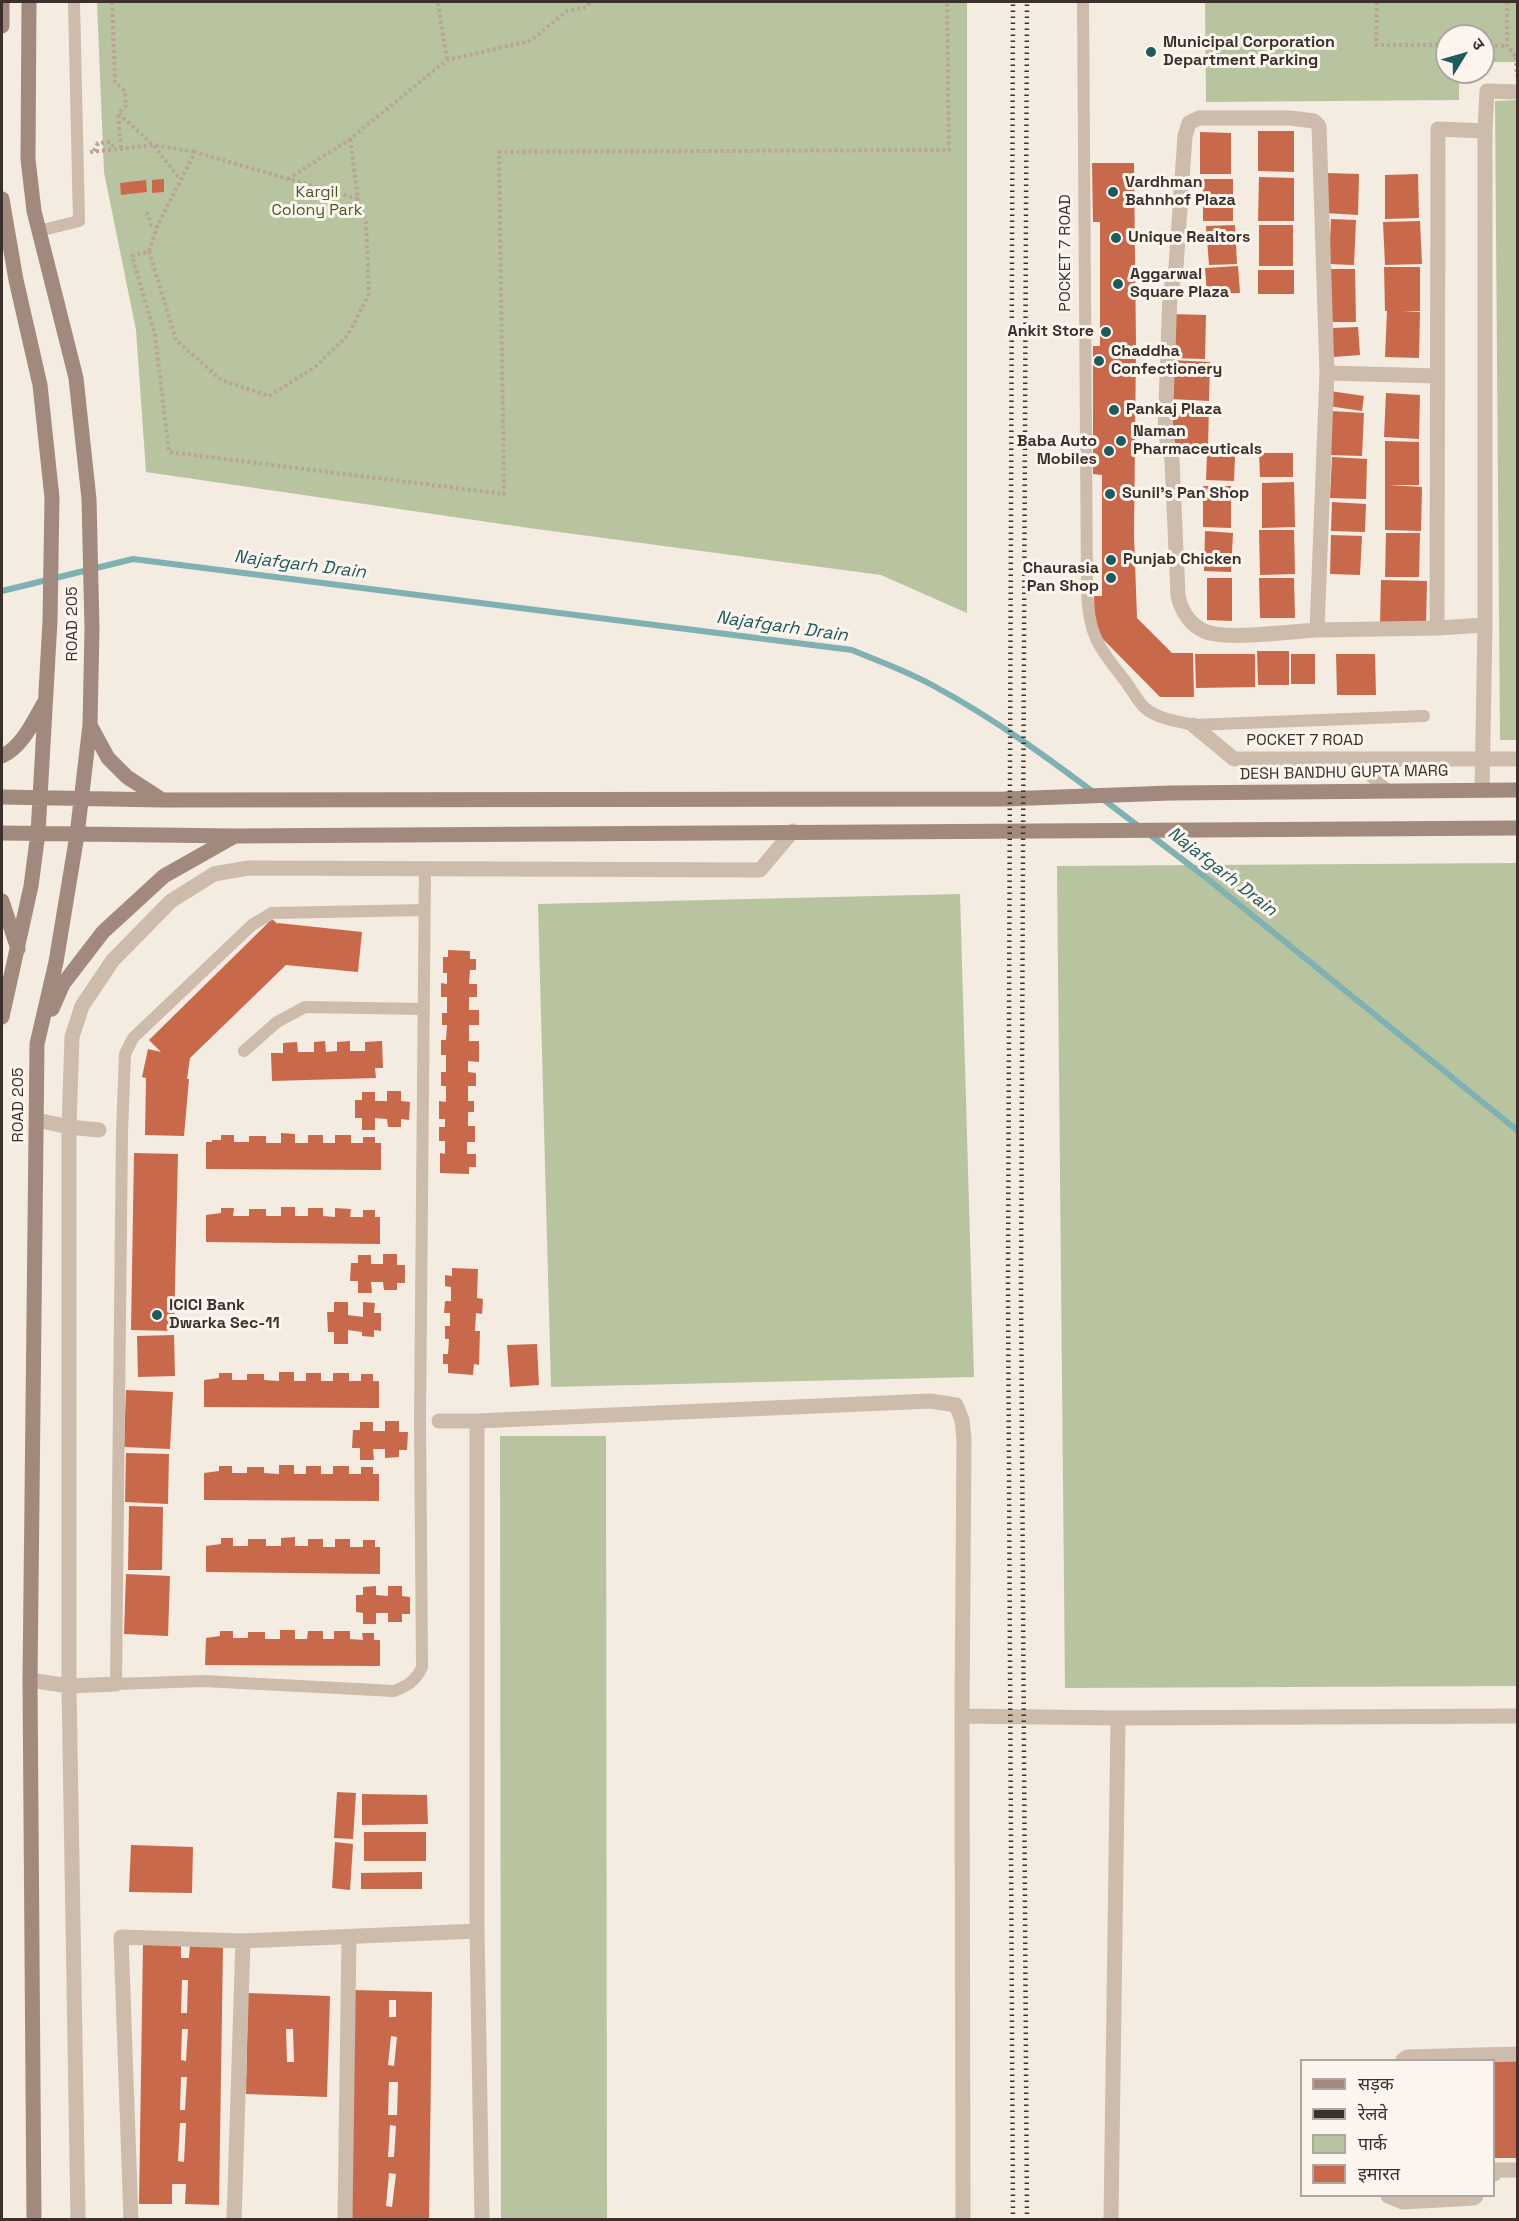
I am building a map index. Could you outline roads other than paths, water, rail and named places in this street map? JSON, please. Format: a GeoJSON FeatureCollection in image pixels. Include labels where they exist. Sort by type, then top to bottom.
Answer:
{"type":"FeatureCollection","features":[{"type":"Feature","properties":{"kind":"main road"},"geometry":{"type":"LineString","coordinates":[[2,2],[2,26]]}},
{"type":"Feature","properties":{"kind":"main road","name":"ROAD 205"},"geometry":{"type":"LineString","coordinates":[[29,2],[28,159],[34,211],[76,378],[89,499],[92,628],[90,725],[77,835],[56,962],[37,1044],[30,1680],[34,2220]]}},
{"type":"Feature","properties":{"kind":"main road","name":"ROAD 205"},"geometry":{"type":"LineString","coordinates":[[2,199],[16,280],[40,385],[52,498],[50,621],[42,797],[31,886],[18,949],[6,984],[2,1017]]}},
{"type":"Feature","properties":{"kind":"main road"},"geometry":{"type":"LineString","coordinates":[[2,756],[11,752],[29,729],[45,700]]}},
{"type":"Feature","properties":{"kind":"main road"},"geometry":{"type":"LineString","coordinates":[[90,725],[108,758],[128,777],[163,800]]}},
{"type":"Feature","properties":{"kind":"main road","name":"DESH BANDHU GUPTA MARG"},"geometry":{"type":"LineString","coordinates":[[2,797],[163,800],[1004,799],[1171,793],[1518,790]]}},
{"type":"Feature","properties":{"kind":"main road"},"geometry":{"type":"LineString","coordinates":[[2,833],[236,836],[1518,828]]}},
{"type":"Feature","properties":{"kind":"main road"},"geometry":{"type":"LineString","coordinates":[[37,1044],[63,984],[103,932],[164,876],[236,836]]}},
{"type":"Feature","properties":{"kind":"main road"},"geometry":{"type":"LineString","coordinates":[[2,901],[18,949]]}},
{"type":"Feature","properties":{"kind":"street"},"geometry":{"type":"LineString","coordinates":[[1482,790],[1485,625],[1486,91],[1518,92]]}},
{"type":"Feature","properties":{"kind":"street"},"geometry":{"type":"LineString","coordinates":[[1317,630],[1327,373],[1319,126],[1314,121],[1290,118],[1199,118],[1189,123],[1185,136],[1176,267],[1170,294],[1165,432],[1174,480],[1178,596],[1182,612],[1205,632],[1224,636],[1317,630],[1485,625]]}},
{"type":"Feature","properties":{"kind":"street"},"geometry":{"type":"LineString","coordinates":[[1437,628],[1438,129],[1485,131]]}},
{"type":"Feature","properties":{"kind":"street"},"geometry":{"type":"LineString","coordinates":[[1327,373],[1438,376]]}},
{"type":"Feature","properties":{"kind":"street","name":"POCKET 7 ROAD"},"geometry":{"type":"LineString","coordinates":[[1193,725],[1234,759],[1518,759]]}},
{"type":"Feature","properties":{"kind":"street"},"geometry":{"type":"LineString","coordinates":[[78,2220],[69,1686],[69,1127],[72,1037],[82,1006],[113,960],[171,901],[214,874],[248,868],[760,870],[793,831]]}},
{"type":"Feature","properties":{"kind":"street"},"geometry":{"type":"LineString","coordinates":[[37,1120],[69,1127],[99,1130]]}},
{"type":"Feature","properties":{"kind":"street"},"geometry":{"type":"LineString","coordinates":[[439,1420],[930,1401],[956,1405],[962,1420],[963,1439],[963,2220]]}},
{"type":"Feature","properties":{"kind":"street"},"geometry":{"type":"LineString","coordinates":[[477,1420],[477,1931],[482,2220]]}},
{"type":"Feature","properties":{"kind":"street"},"geometry":{"type":"LineString","coordinates":[[30,1680],[69,1686],[116,1684]]}},
{"type":"Feature","properties":{"kind":"street"},"geometry":{"type":"LineString","coordinates":[[962,1716],[1118,1718],[1518,1716]]}},
{"type":"Feature","properties":{"kind":"street"},"geometry":{"type":"LineString","coordinates":[[1111,2220],[1118,1718]]}},
{"type":"Feature","properties":{"kind":"street"},"geometry":{"type":"LineString","coordinates":[[131,2220],[121,1937],[243,1941],[477,1931]]}},
{"type":"Feature","properties":{"kind":"street"},"geometry":{"type":"LineString","coordinates":[[345,2220],[349,1937]]}},
{"type":"Feature","properties":{"kind":"street"},"geometry":{"type":"LineString","coordinates":[[234,2220],[243,1941]]}},
{"type":"Feature","properties":{"kind":"street"},"geometry":{"type":"LineString","coordinates":[[1405,2059],[1407,2057],[1469,2058],[1518,2054]]}},
{"type":"Feature","properties":{"kind":"street"},"geometry":{"type":"LineString","coordinates":[[1495,2173],[1497,2170],[1518,2170]]}},
{"type":"Feature","properties":{"kind":"street"},"geometry":{"type":"LineString","coordinates":[[1390,2197],[1403,2202],[1463,2197]]}},
{"type":"Feature","properties":{"kind":"lane"},"geometry":{"type":"LineString","coordinates":[[39,231],[79,221],[74,2]]}},
{"type":"Feature","properties":{"kind":"lane","name":"POCKET 7 ROAD"},"geometry":{"type":"LineString","coordinates":[[1083,2],[1087,612],[1092,633],[1104,654],[1145,709],[1193,725]]}},
{"type":"Feature","properties":{"kind":"lane"},"geometry":{"type":"LineString","coordinates":[[1193,725],[1424,716]]}},
{"type":"Feature","properties":{"kind":"lane"},"geometry":{"type":"LineString","coordinates":[[1348,758],[1389,791]]}},
{"type":"Feature","properties":{"kind":"lane"},"geometry":{"type":"LineString","coordinates":[[424,910],[272,913],[252,925],[133,1038],[125,1054],[122,1132],[116,1684],[204,1681],[394,1691],[405,1687],[417,1678],[422,1668],[420,1420],[425,868]]}},
{"type":"Feature","properties":{"kind":"lane"},"geometry":{"type":"LineString","coordinates":[[244,1051],[277,1022],[305,1007],[424,1009]]}},
{"type":"Feature","properties":{"kind":"lane"},"geometry":{"type":"LineString","coordinates":[[99,1130],[122,1132]]}},
{"type":"Feature","properties":{"kind":"lane"},"geometry":{"type":"LineString","coordinates":[[420,1420],[439,1420]]}},
{"type":"Feature","properties":{"kind":"waterway","name":"Najafgarh Drain"},"geometry":{"type":"LineString","coordinates":[[2,591],[133,559],[852,650],[922,680],[987,717],[1039,752],[1141,828]]}},
{"type":"Feature","properties":{"kind":"waterway","name":"Najafgarh Drain"},"geometry":{"type":"LineString","coordinates":[[1149,834],[1518,1131]]}},
{"type":"Feature","properties":{"kind":"railway"},"geometry":{"type":"LineString","coordinates":[[1013,2],[1008,1285],[1013,2220]]}},
{"type":"Feature","properties":{"kind":"railway"},"geometry":{"type":"LineString","coordinates":[[1027,2],[1021,1285],[1027,2220]]}},
{"type":"Feature","properties":{"kind":"place","name":"Municipal Corporation Department Parking"},"geometry":{"type":"Point","coordinates":[1151,52]}},
{"type":"Feature","properties":{"kind":"place","name":"Vardhman Bahnhof Plaza"},"geometry":{"type":"Point","coordinates":[1113,192]}},
{"type":"Feature","properties":{"kind":"place","name":"Unique Realtors"},"geometry":{"type":"Point","coordinates":[1116,238]}},
{"type":"Feature","properties":{"kind":"place","name":"Aggarwal Square Plaza"},"geometry":{"type":"Point","coordinates":[1118,284]}},
{"type":"Feature","properties":{"kind":"place","name":"Ankit Store"},"geometry":{"type":"Point","coordinates":[1106,332]}},
{"type":"Feature","properties":{"kind":"place","name":"Chaddha Confectionery"},"geometry":{"type":"Point","coordinates":[1099,361]}},
{"type":"Feature","properties":{"kind":"place","name":"Pankaj Plaza"},"geometry":{"type":"Point","coordinates":[1114,410]}},
{"type":"Feature","properties":{"kind":"place","name":"Naman Pharmaceuticals"},"geometry":{"type":"Point","coordinates":[1121,441]}},
{"type":"Feature","properties":{"kind":"place","name":"Baba Auto Mobiles"},"geometry":{"type":"Point","coordinates":[1109,451]}},
{"type":"Feature","properties":{"kind":"place","name":"Sunil's Pan Shop"},"geometry":{"type":"Point","coordinates":[1110,494]}},
{"type":"Feature","properties":{"kind":"place","name":"Punjab Chicken"},"geometry":{"type":"Point","coordinates":[1111,560]}},
{"type":"Feature","properties":{"kind":"place","name":"Chaurasia Pan Shop"},"geometry":{"type":"Point","coordinates":[1111,578]}},
{"type":"Feature","properties":{"kind":"place","name":"ICICI Bank Dwarka Sec-11"},"geometry":{"type":"Point","coordinates":[157,1315]}},
{"type":"Feature","properties":{"kind":"park label","name":"Kargil Colony Park"},"geometry":{"type":"Point","coordinates":[317,202]}}]}
